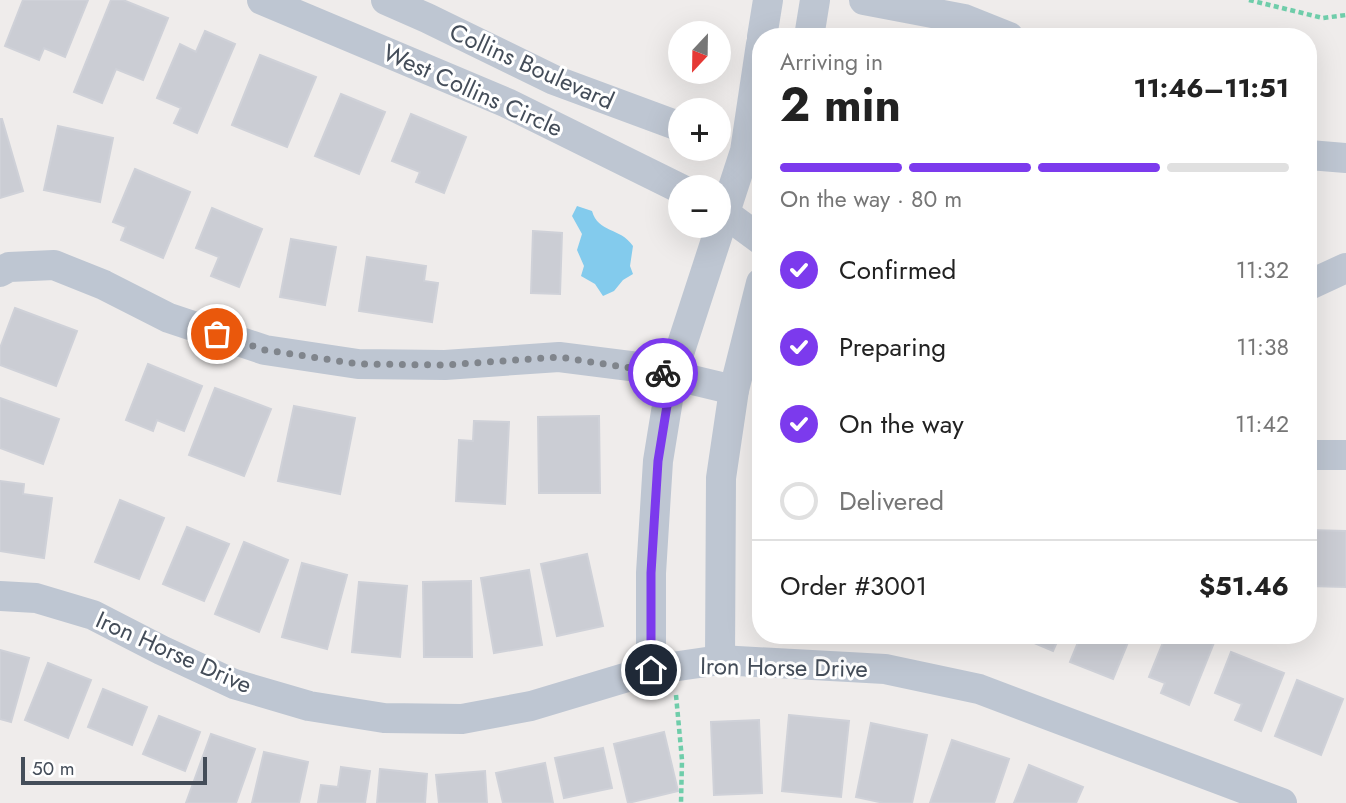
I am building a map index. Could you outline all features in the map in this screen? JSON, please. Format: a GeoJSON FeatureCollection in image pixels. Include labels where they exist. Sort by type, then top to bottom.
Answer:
{"type":"FeatureCollection","features":[{"type":"Feature","properties":{"kind":"street","name":"West Collins Circle"},"geometry":{"type":"LineString","coordinates":[[262,0],[507,103],[668,183]]}},
{"type":"Feature","properties":{"kind":"street","name":"Collins Boulevard"},"geometry":{"type":"LineString","coordinates":[[386,0],[554,80],[668,122]]}},
{"type":"Feature","properties":{"kind":"street"},"geometry":{"type":"LineString","coordinates":[[763,28],[768,0]]}},
{"type":"Feature","properties":{"kind":"street"},"geometry":{"type":"LineString","coordinates":[[810,28],[815,0]]}},
{"type":"Feature","properties":{"kind":"street"},"geometry":{"type":"LineString","coordinates":[[864,0],[964,19],[986,28]]}},
{"type":"Feature","properties":{"kind":"street"},"geometry":{"type":"LineString","coordinates":[[731,183],[742,149],[752,94]]}},
{"type":"Feature","properties":{"kind":"street"},"geometry":{"type":"LineString","coordinates":[[1317,156],[1346,158]]}},
{"type":"Feature","properties":{"kind":"street"},"geometry":{"type":"LineString","coordinates":[[731,217],[752,233]]}},
{"type":"Feature","properties":{"kind":"street"},"geometry":{"type":"LineString","coordinates":[[651,670],[651,573],[658,461],[672,375],[714,238]]}},
{"type":"Feature","properties":{"kind":"street"},"geometry":{"type":"LineString","coordinates":[[0,272],[9,267],[54,265],[104,285],[169,317],[265,350],[358,364],[445,365],[559,357],[638,367],[734,390]]}},
{"type":"Feature","properties":{"kind":"street"},"geometry":{"type":"LineString","coordinates":[[1317,281],[1346,268]]}},
{"type":"Feature","properties":{"kind":"street"},"geometry":{"type":"LineString","coordinates":[[720,660],[721,478],[734,390],[752,319]]}},
{"type":"Feature","properties":{"kind":"street"},"geometry":{"type":"LineString","coordinates":[[1317,455],[1346,455]]}},
{"type":"Feature","properties":{"kind":"street","name":"Iron Horse Drive"},"geometry":{"type":"LineString","coordinates":[[0,596],[36,598],[93,615],[234,684],[309,706],[384,718],[462,719],[531,706],[651,670],[720,660],[885,669],[979,689],[1282,803]]}},
{"type":"Feature","properties":{"kind":"path"},"geometry":{"type":"LineString","coordinates":[[1250,0],[1323,18],[1346,15]]}},
{"type":"Feature","properties":{"kind":"path"},"geometry":{"type":"LineString","coordinates":[[676,695],[682,760],[681,803]]}},
{"type":"Feature","properties":{"kind":"water"},"geometry":{"type":"Polygon","coordinates":[[[577,206],[592,211],[599,223],[628,240],[633,246],[630,266],[633,274],[623,280],[614,291],[603,296],[595,284],[581,276],[584,266],[577,250],[582,234],[572,216],[577,206]]]}},
{"type":"Feature","properties":{"kind":"building"},"geometry":{"type":"Polygon","coordinates":[[[23,0],[88,0],[65,57],[44,48],[39,60],[5,46],[23,0]]]}},
{"type":"Feature","properties":{"kind":"building"},"geometry":{"type":"Polygon","coordinates":[[[111,0],[123,0],[168,18],[143,80],[116,69],[102,103],[74,92],[111,0]]]}},
{"type":"Feature","properties":{"kind":"building"},"geometry":{"type":"Polygon","coordinates":[[[205,31],[235,44],[197,133],[174,123],[181,108],[157,98],[180,44],[196,52],[205,31]]]}},
{"type":"Feature","properties":{"kind":"building"},"geometry":{"type":"Polygon","coordinates":[[[260,55],[316,77],[287,147],[232,125],[260,55]]]}},
{"type":"Feature","properties":{"kind":"building"},"geometry":{"type":"Polygon","coordinates":[[[341,94],[385,112],[359,174],[315,156],[341,94]]]}},
{"type":"Feature","properties":{"kind":"building"},"geometry":{"type":"Polygon","coordinates":[[[411,114],[466,137],[444,193],[416,182],[420,172],[392,161],[411,114]]]}},
{"type":"Feature","properties":{"kind":"building"},"geometry":{"type":"Polygon","coordinates":[[[0,119],[23,191],[0,198],[0,119]]]}},
{"type":"Feature","properties":{"kind":"building"},"geometry":{"type":"Polygon","coordinates":[[[58,126],[113,138],[100,202],[44,190],[58,126]]]}},
{"type":"Feature","properties":{"kind":"building"},"geometry":{"type":"Polygon","coordinates":[[[135,169],[190,192],[163,258],[121,240],[126,227],[113,222],[135,169]]]}},
{"type":"Feature","properties":{"kind":"building"},"geometry":{"type":"Polygon","coordinates":[[[212,208],[262,229],[239,287],[211,276],[219,257],[196,248],[212,208]]]}},
{"type":"Feature","properties":{"kind":"building"},"geometry":{"type":"Polygon","coordinates":[[[533,231],[562,233],[560,294],[531,293],[533,231]]]}},
{"type":"Feature","properties":{"kind":"building"},"geometry":{"type":"Polygon","coordinates":[[[291,239],[336,247],[325,305],[280,297],[291,239]]]}},
{"type":"Feature","properties":{"kind":"building"},"geometry":{"type":"Polygon","coordinates":[[[367,257],[426,266],[424,281],[438,283],[432,322],[359,311],[367,257]]]}},
{"type":"Feature","properties":{"kind":"building"},"geometry":{"type":"Polygon","coordinates":[[[15,308],[77,331],[56,386],[0,365],[0,348],[15,308]]]}},
{"type":"Feature","properties":{"kind":"building"},"geometry":{"type":"Polygon","coordinates":[[[148,364],[202,386],[184,431],[157,420],[153,431],[126,420],[148,364]]]}},
{"type":"Feature","properties":{"kind":"building"},"geometry":{"type":"Polygon","coordinates":[[[215,388],[271,409],[244,476],[189,455],[215,388]]]}},
{"type":"Feature","properties":{"kind":"building"},"geometry":{"type":"Polygon","coordinates":[[[0,398],[59,419],[43,464],[0,448],[0,398]]]}},
{"type":"Feature","properties":{"kind":"building"},"geometry":{"type":"Polygon","coordinates":[[[294,406],[355,418],[340,494],[278,481],[294,406]]]}},
{"type":"Feature","properties":{"kind":"building"},"geometry":{"type":"Polygon","coordinates":[[[599,416],[600,493],[539,493],[538,417],[599,416]]]}},
{"type":"Feature","properties":{"kind":"building"},"geometry":{"type":"Polygon","coordinates":[[[474,421],[509,422],[505,504],[456,501],[459,440],[473,441],[474,421]]]}},
{"type":"Feature","properties":{"kind":"building"},"geometry":{"type":"Polygon","coordinates":[[[0,481],[24,484],[23,494],[52,498],[44,558],[0,551],[0,481]]]}},
{"type":"Feature","properties":{"kind":"building"},"geometry":{"type":"Polygon","coordinates":[[[120,500],[164,518],[139,579],[95,562],[120,500]]]}},
{"type":"Feature","properties":{"kind":"building"},"geometry":{"type":"Polygon","coordinates":[[[187,527],[229,544],[204,601],[163,584],[187,527]]]}},
{"type":"Feature","properties":{"kind":"building"},"geometry":{"type":"Polygon","coordinates":[[[1317,530],[1346,531],[1346,587],[1317,586],[1317,530]]]}},
{"type":"Feature","properties":{"kind":"building"},"geometry":{"type":"Polygon","coordinates":[[[244,542],[288,560],[259,632],[215,614],[244,542]]]}},
{"type":"Feature","properties":{"kind":"building"},"geometry":{"type":"Polygon","coordinates":[[[587,554],[603,626],[557,636],[541,564],[587,554]]]}},
{"type":"Feature","properties":{"kind":"building"},"geometry":{"type":"Polygon","coordinates":[[[302,563],[347,575],[327,649],[282,637],[302,563]]]}},
{"type":"Feature","properties":{"kind":"building"},"geometry":{"type":"Polygon","coordinates":[[[529,570],[542,645],[494,653],[481,578],[529,570]]]}},
{"type":"Feature","properties":{"kind":"building"},"geometry":{"type":"Polygon","coordinates":[[[471,581],[472,657],[424,657],[423,582],[471,581]]]}},
{"type":"Feature","properties":{"kind":"building"},"geometry":{"type":"Polygon","coordinates":[[[359,582],[407,586],[400,657],[352,652],[359,582]]]}},
{"type":"Feature","properties":{"kind":"building"},"geometry":{"type":"Polygon","coordinates":[[[1036,644],[1056,644],[1053,651],[1036,644]]]}},
{"type":"Feature","properties":{"kind":"building"},"geometry":{"type":"Polygon","coordinates":[[[1077,644],[1127,644],[1113,679],[1070,662],[1077,644]]]}},
{"type":"Feature","properties":{"kind":"building"},"geometry":{"type":"Polygon","coordinates":[[[1162,644],[1213,644],[1189,705],[1161,693],[1165,683],[1149,677],[1162,644]]]}},
{"type":"Feature","properties":{"kind":"building"},"geometry":{"type":"Polygon","coordinates":[[[0,650],[29,658],[11,722],[0,719],[0,650]]]}},
{"type":"Feature","properties":{"kind":"building"},"geometry":{"type":"Polygon","coordinates":[[[1231,652],[1284,673],[1261,731],[1235,720],[1242,704],[1215,693],[1231,652]]]}},
{"type":"Feature","properties":{"kind":"building"},"geometry":{"type":"Polygon","coordinates":[[[48,663],[91,680],[68,738],[25,720],[48,663]]]}},
{"type":"Feature","properties":{"kind":"building"},"geometry":{"type":"Polygon","coordinates":[[[1297,680],[1343,699],[1321,755],[1275,736],[1297,680]]]}},
{"type":"Feature","properties":{"kind":"building"},"geometry":{"type":"Polygon","coordinates":[[[103,689],[147,707],[132,745],[88,727],[103,689]]]}},
{"type":"Feature","properties":{"kind":"building"},"geometry":{"type":"Polygon","coordinates":[[[789,715],[849,721],[841,797],[782,791],[789,715]]]}},
{"type":"Feature","properties":{"kind":"building"},"geometry":{"type":"Polygon","coordinates":[[[159,716],[200,732],[185,771],[143,754],[159,716]]]}},
{"type":"Feature","properties":{"kind":"building"},"geometry":{"type":"Polygon","coordinates":[[[759,720],[762,793],[714,795],[711,722],[759,720]]]}},
{"type":"Feature","properties":{"kind":"building"},"geometry":{"type":"Polygon","coordinates":[[[871,723],[927,735],[912,803],[884,803],[856,797],[871,723]]]}},
{"type":"Feature","properties":{"kind":"building"},"geometry":{"type":"Polygon","coordinates":[[[664,732],[678,791],[628,803],[614,744],[664,732]]]}},
{"type":"Feature","properties":{"kind":"building"},"geometry":{"type":"Polygon","coordinates":[[[211,734],[255,749],[236,803],[186,803],[211,734]]]}},
{"type":"Feature","properties":{"kind":"building"},"geometry":{"type":"Polygon","coordinates":[[[952,740],[1009,759],[994,803],[930,803],[952,740]]]}},
{"type":"Feature","properties":{"kind":"building"},"geometry":{"type":"Polygon","coordinates":[[[603,748],[612,788],[564,798],[555,758],[603,748]]]}},
{"type":"Feature","properties":{"kind":"building"},"geometry":{"type":"Polygon","coordinates":[[[264,752],[308,762],[299,803],[252,803],[264,752]]]}},
{"type":"Feature","properties":{"kind":"building"},"geometry":{"type":"Polygon","coordinates":[[[545,763],[553,803],[503,803],[496,773],[545,763]]]}},
{"type":"Feature","properties":{"kind":"building"},"geometry":{"type":"Polygon","coordinates":[[[1029,765],[1083,787],[1076,803],[1014,803],[1029,765]]]}},
{"type":"Feature","properties":{"kind":"building"},"geometry":{"type":"Polygon","coordinates":[[[341,767],[370,771],[365,803],[318,803],[321,785],[338,787],[341,767]]]}},
{"type":"Feature","properties":{"kind":"building"},"geometry":{"type":"Polygon","coordinates":[[[380,769],[427,774],[425,803],[377,803],[380,769]]]}},
{"type":"Feature","properties":{"kind":"building"},"geometry":{"type":"Polygon","coordinates":[[[485,771],[487,803],[439,803],[436,775],[485,771]]]}},
{"type":"Feature","properties":{"kind":"way so far"},"geometry":{"type":"LineString","coordinates":[[217,334],[265,350],[358,364],[445,365],[559,357],[638,367],[663,373]]}},
{"type":"Feature","properties":{"kind":"route"},"geometry":{"type":"LineString","coordinates":[[651,670],[651,573],[658,461],[672,375],[663,373]]}}]}
